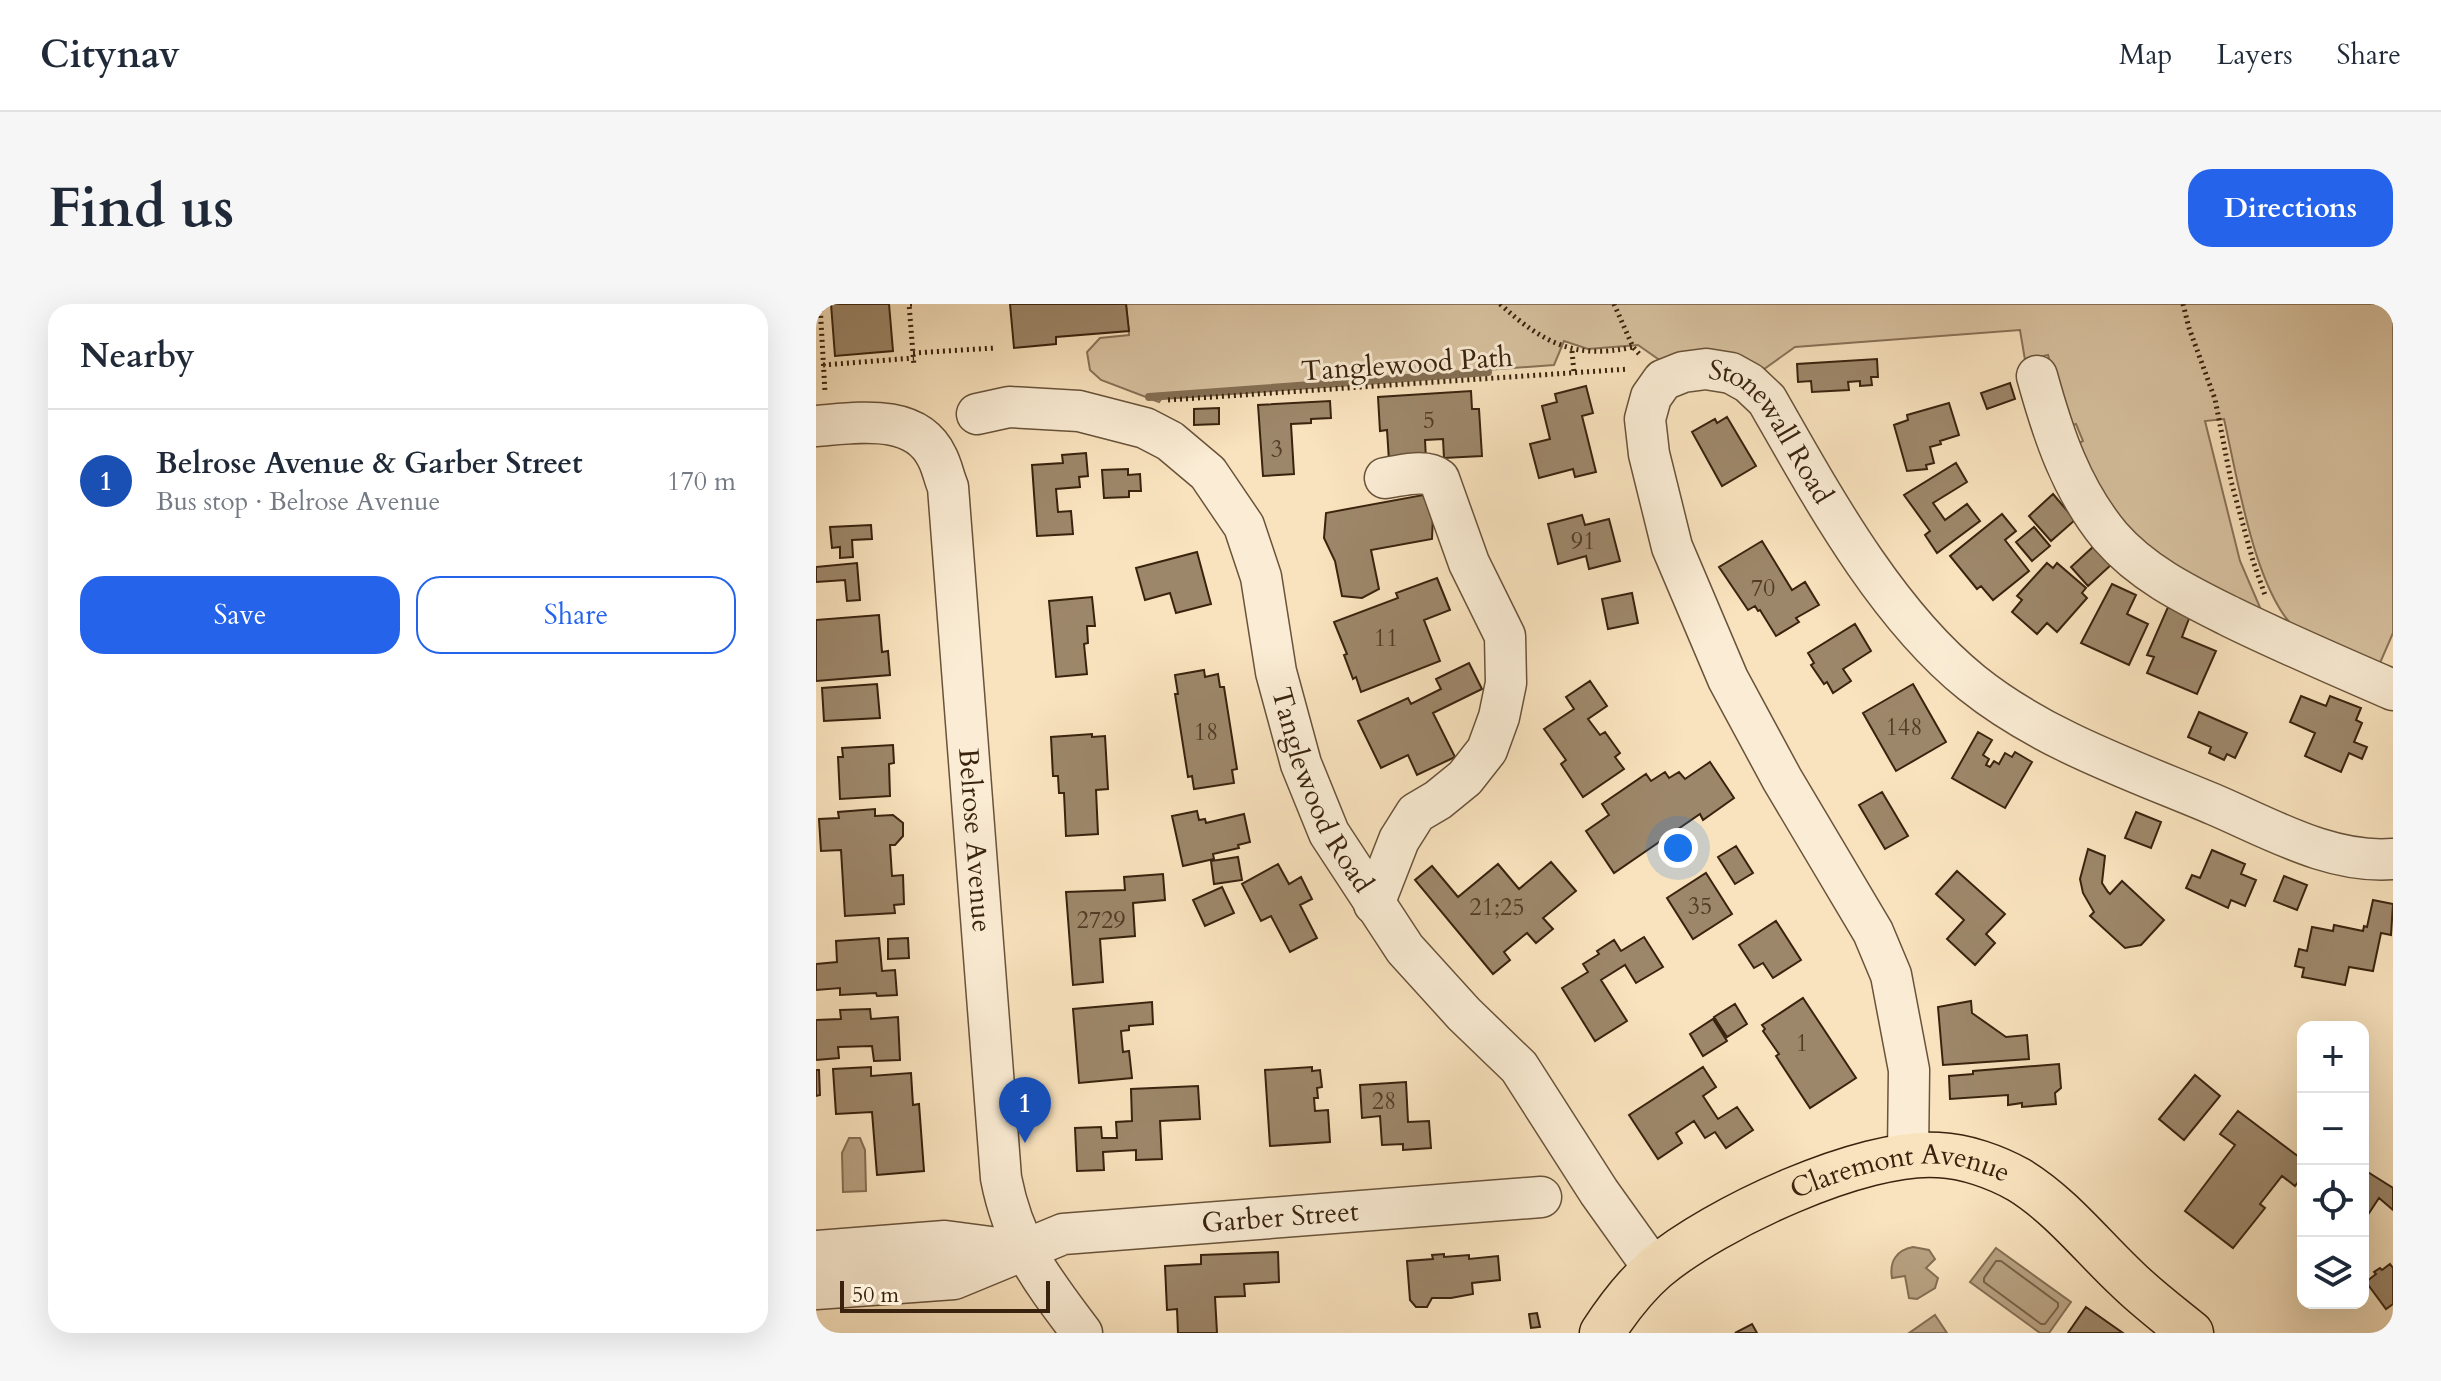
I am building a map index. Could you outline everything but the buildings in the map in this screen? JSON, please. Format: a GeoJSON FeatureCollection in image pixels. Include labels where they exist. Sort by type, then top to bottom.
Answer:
{"type":"FeatureCollection","features":[{"type":"Feature","properties":{"kind":"main road","name":"Claremont Avenue"},"geometry":{"type":"LineString","coordinates":[[1602,1333],[1654,1269],[1703,1234],[1767,1201],[1852,1168],[1908,1155],[1940,1154],[1979,1163],[2018,1180],[2037,1193],[2129,1281],[2191,1333]]}},
{"type":"Feature","properties":{"kind":"street","name":"Stonewall Road"},"geometry":{"type":"LineString","coordinates":[[1908,1155],[1909,1070],[1891,975],[1873,932],[1782,779],[1728,679],[1672,547],[1649,454],[1645,419],[1658,374],[1706,369],[1731,373],[1749,383],[1767,400],[1872,572],[1917,631],[1972,683],[2023,718],[2083,750],[2321,850],[2381,860],[2393,859]]}},
{"type":"Feature","properties":{"kind":"street"},"geometry":{"type":"LineString","coordinates":[[2037,376],[2053,435],[2072,477],[2110,536],[2144,569],[2286,644],[2393,690]]}},
{"type":"Feature","properties":{"kind":"street","name":"Tanglewood Road"},"geometry":{"type":"LineString","coordinates":[[977,414],[1009,407],[1079,411],[1145,428],[1170,441],[1208,473],[1244,526],[1261,577],[1276,672],[1301,764],[1329,833],[1405,949],[1464,1014],[1519,1067],[1599,1192],[1654,1269]]}},
{"type":"Feature","properties":{"kind":"street","name":"Belrose Avenue"},"geometry":{"type":"LineString","coordinates":[[816,426],[869,422],[902,426],[918,436],[937,456],[948,487],[1001,1178],[1008,1213],[1024,1251],[1082,1333]]}},
{"type":"Feature","properties":{"kind":"street"},"geometry":{"type":"LineString","coordinates":[[1374,904],[1399,840],[1416,813],[1465,778],[1487,750],[1499,717],[1506,683],[1505,636],[1469,563],[1439,479],[1433,474],[1422,473],[1385,478]]}},
{"type":"Feature","properties":{"kind":"street","name":"Garber Street"},"geometry":{"type":"LineString","coordinates":[[816,1289],[954,1279],[1063,1234],[1541,1197]]}},
{"type":"Feature","properties":{"kind":"street"},"geometry":{"type":"LineString","coordinates":[[816,1251],[945,1241],[1024,1251]]}},
{"type":"Feature","properties":{"kind":"path"},"geometry":{"type":"LineString","coordinates":[[820,304],[824,386]]}},
{"type":"Feature","properties":{"kind":"path"},"geometry":{"type":"LineString","coordinates":[[912,304],[909,304],[914,366]]}},
{"type":"Feature","properties":{"kind":"path"},"geometry":{"type":"LineString","coordinates":[[1500,304],[1546,337],[1572,351],[1610,352],[1633,347]]}},
{"type":"Feature","properties":{"kind":"path"},"geometry":{"type":"LineString","coordinates":[[1614,304],[1633,347],[1658,374]]}},
{"type":"Feature","properties":{"kind":"path"},"geometry":{"type":"LineString","coordinates":[[2183,304],[2215,399],[2231,481],[2253,561],[2286,644]]}},
{"type":"Feature","properties":{"kind":"path"},"geometry":{"type":"LineString","coordinates":[[823,365],[995,348]]}},
{"type":"Feature","properties":{"kind":"path"},"geometry":{"type":"LineString","coordinates":[[1572,351],[1574,373]]}},
{"type":"Feature","properties":{"kind":"path","name":"Tanglewood Path"},"geometry":{"type":"LineString","coordinates":[[1165,400],[1574,373],[1658,374]]}},
{"type":"Feature","properties":{"kind":"shaded area"},"geometry":{"type":"Polygon","coordinates":[[[1126,304],[2393,304],[2393,633],[2377,670],[2306,637],[2284,615],[2259,564],[2224,419],[2205,421],[2240,561],[2268,626],[2126,540],[2075,445],[2083,441],[2076,424],[2069,426],[2048,355],[2025,360],[2020,330],[1795,347],[1760,372],[1661,361],[1638,345],[1588,349],[1564,341],[1554,365],[1165,394],[1159,402],[1101,380],[1090,370],[1087,352],[1100,338],[1129,335],[1126,304]]]}},
{"type":"Feature","properties":{"kind":"water"},"geometry":{"type":"Polygon","coordinates":[[[849,1138],[860,1138],[865,1150],[866,1191],[843,1192],[842,1153],[849,1138]]]}},
{"type":"Feature","properties":{"kind":"water"},"geometry":{"type":"Polygon","coordinates":[[[1913,1247],[1929,1250],[1935,1259],[1926,1268],[1938,1278],[1935,1288],[1917,1299],[1909,1298],[1905,1276],[1892,1278],[1891,1272],[1895,1257],[1913,1247]]]}},
{"type":"Feature","properties":{"kind":"water"},"geometry":{"type":"Polygon","coordinates":[[[1996,1248],[2071,1302],[2049,1333],[2040,1333],[1970,1282],[1996,1248]]]}},
{"type":"Feature","properties":{"kind":"water"},"geometry":{"type":"Polygon","coordinates":[[[1935,1315],[1947,1333],[1909,1333],[1935,1315]]]}},
{"type":"Feature","properties":{"kind":"waterway"},"geometry":{"type":"LineString","coordinates":[[1149,397],[1488,372]]}},
{"type":"Feature","properties":{"kind":"place","name":"Belrose Avenue & Garber Street"},"geometry":{"type":"Point","coordinates":[1025,1143]}}]}
